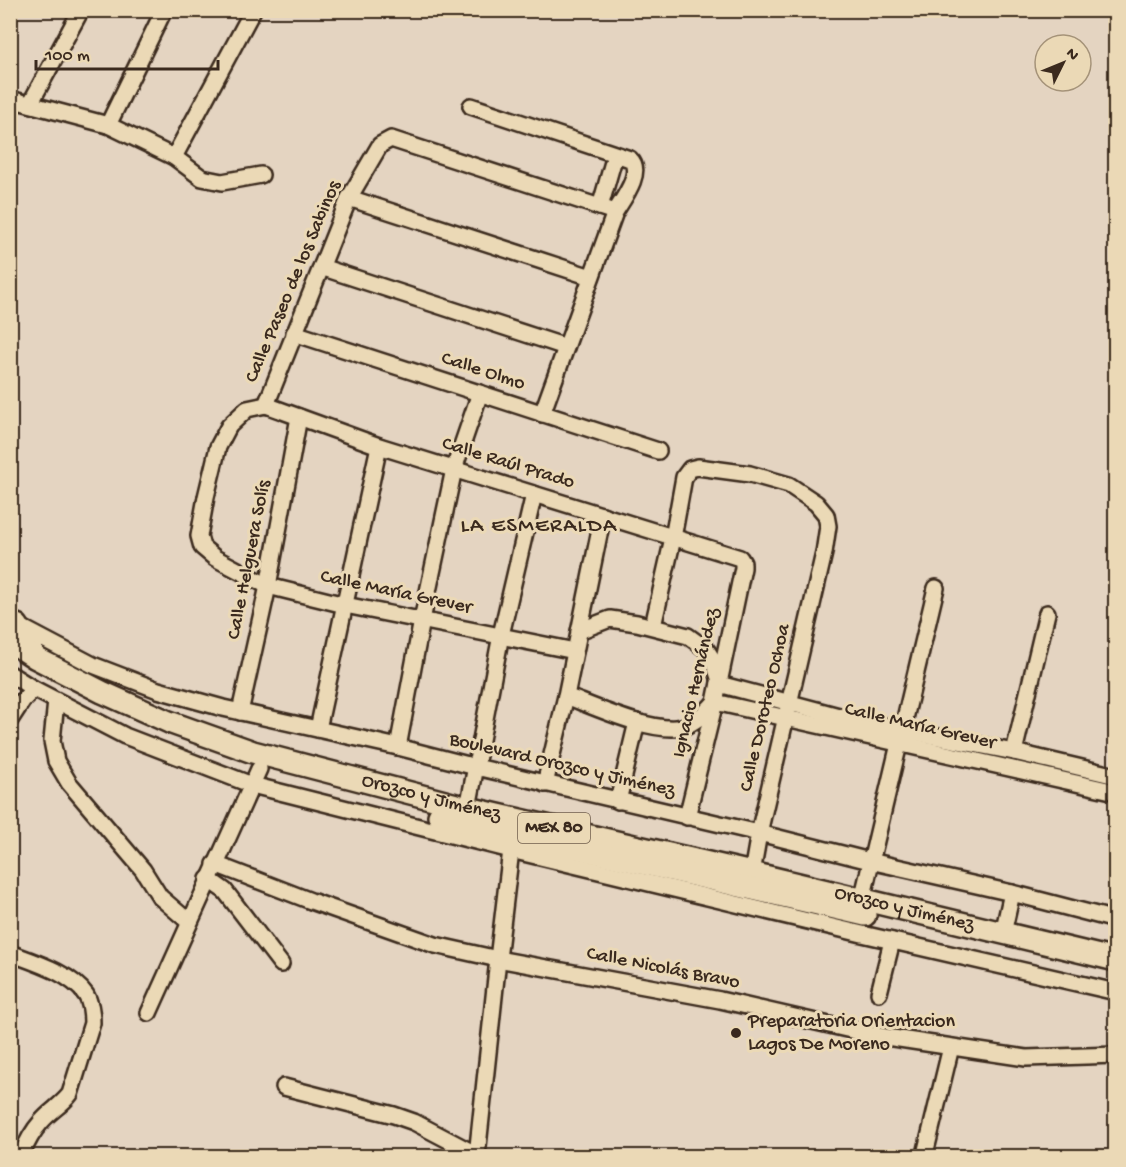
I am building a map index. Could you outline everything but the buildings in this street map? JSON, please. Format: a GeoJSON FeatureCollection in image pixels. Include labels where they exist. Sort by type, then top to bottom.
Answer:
{"type":"FeatureCollection","features":[{"type":"Feature","properties":{"kind":"highway","name":"Orozco y Jiménez"},"geometry":{"type":"LineString","coordinates":[[13,629],[36,658],[102,692],[169,722],[253,752],[468,808],[1116,960]]}},
{"type":"Feature","properties":{"kind":"highway","name":"Orozco y Jiménez"},"geometry":{"type":"LineString","coordinates":[[10,657],[31,671],[95,705],[255,777],[466,823],[1116,974]]}},
{"type":"Feature","properties":{"kind":"street"},"geometry":{"type":"LineString","coordinates":[[30,104],[81,10]]}},
{"type":"Feature","properties":{"kind":"street"},"geometry":{"type":"LineString","coordinates":[[108,124],[164,10]]}},
{"type":"Feature","properties":{"kind":"street"},"geometry":{"type":"LineString","coordinates":[[174,157],[253,10]]}},
{"type":"Feature","properties":{"kind":"street"},"geometry":{"type":"LineString","coordinates":[[10,99],[108,124],[174,157],[202,178],[222,182],[261,175]]}},
{"type":"Feature","properties":{"kind":"street"},"geometry":{"type":"LineString","coordinates":[[471,106],[623,157],[635,163],[637,171],[615,212],[542,414]]}},
{"type":"Feature","properties":{"kind":"street","name":"Calle Paseo de los Sabinos"},"geometry":{"type":"LineString","coordinates":[[266,405],[349,198],[380,145],[391,139],[600,207]]}},
{"type":"Feature","properties":{"kind":"street"},"geometry":{"type":"LineString","coordinates":[[615,212],[600,207],[623,157]]}},
{"type":"Feature","properties":{"kind":"street"},"geometry":{"type":"LineString","coordinates":[[349,198],[591,277]]}},
{"type":"Feature","properties":{"kind":"street"},"geometry":{"type":"LineString","coordinates":[[321,267],[566,347]]}},
{"type":"Feature","properties":{"kind":"street","name":"Calle Olmo"},"geometry":{"type":"LineString","coordinates":[[294,333],[658,451]]}},
{"type":"Feature","properties":{"kind":"street"},"geometry":{"type":"LineString","coordinates":[[398,747],[454,469],[480,393]]}},
{"type":"Feature","properties":{"kind":"street","name":"Calle Raúl Prado"},"geometry":{"type":"LineString","coordinates":[[266,405],[379,446],[740,558]]}},
{"type":"Feature","properties":{"kind":"street","name":"Calle María Grever"},"geometry":{"type":"LineString","coordinates":[[266,405],[247,409],[229,426],[218,447],[199,536],[201,547],[215,558],[268,586],[345,605],[574,651]]}},
{"type":"Feature","properties":{"kind":"street","name":"Calle Helguera Solís"},"geometry":{"type":"LineString","coordinates":[[240,712],[268,586],[299,417]]}},
{"type":"Feature","properties":{"kind":"street"},"geometry":{"type":"LineString","coordinates":[[318,729],[379,446]]}},
{"type":"Feature","properties":{"kind":"street","name":"Calle Doroteo Ochoa"},"geometry":{"type":"LineString","coordinates":[[653,626],[684,477],[690,469],[698,466],[750,474],[789,485],[816,503],[826,515],[828,526],[824,553],[759,833],[752,873]]}},
{"type":"Feature","properties":{"kind":"street"},"geometry":{"type":"LineString","coordinates":[[468,808],[501,635],[534,494]]}},
{"type":"Feature","properties":{"kind":"street"},"geometry":{"type":"LineString","coordinates":[[546,784],[603,516]]}},
{"type":"Feature","properties":{"kind":"street","name":"Ignacio Hernández"},"geometry":{"type":"LineString","coordinates":[[687,817],[716,702],[744,563],[740,558]]}},
{"type":"Feature","properties":{"kind":"street"},"geometry":{"type":"LineString","coordinates":[[862,900],[936,588]]}},
{"type":"Feature","properties":{"kind":"street"},"geometry":{"type":"LineString","coordinates":[[1014,752],[1047,613]]}},
{"type":"Feature","properties":{"kind":"street"},"geometry":{"type":"LineString","coordinates":[[579,631],[610,619],[637,622],[688,636],[706,649],[714,660],[720,682]]}},
{"type":"Feature","properties":{"kind":"street","name":"Boulevard Orozco y Jiménez"},"geometry":{"type":"LineString","coordinates":[[13,629],[93,665],[159,690],[240,712],[398,747],[1012,893],[1116,920]]}},
{"type":"Feature","properties":{"kind":"street"},"geometry":{"type":"LineString","coordinates":[[10,674],[56,701],[125,736],[255,777],[511,850],[1116,992]]}},
{"type":"Feature","properties":{"kind":"street","name":"Calle María Grever"},"geometry":{"type":"LineString","coordinates":[[720,682],[788,710]]}},
{"type":"Feature","properties":{"kind":"street"},"geometry":{"type":"LineString","coordinates":[[10,720],[23,700],[34,689]]}},
{"type":"Feature","properties":{"kind":"street"},"geometry":{"type":"LineString","coordinates":[[566,696],[662,729],[684,727],[705,714],[716,702]]}},
{"type":"Feature","properties":{"kind":"street"},"geometry":{"type":"LineString","coordinates":[[56,701],[52,741],[56,761],[69,783],[143,870],[160,897],[189,922]]}},
{"type":"Feature","properties":{"kind":"street","name":"Calle María Grever"},"geometry":{"type":"LineString","coordinates":[[716,702],[788,710],[1116,792]]}},
{"type":"Feature","properties":{"kind":"street"},"geometry":{"type":"LineString","coordinates":[[618,801],[637,722]]}},
{"type":"Feature","properties":{"kind":"street","name":"Calle María Grever"},"geometry":{"type":"LineString","coordinates":[[900,737],[1014,752],[1116,776]]}},
{"type":"Feature","properties":{"kind":"street"},"geometry":{"type":"LineString","coordinates":[[149,1013],[255,777]]}},
{"type":"Feature","properties":{"kind":"street"},"geometry":{"type":"LineString","coordinates":[[284,1087],[414,1122],[477,1156],[511,850]]}},
{"type":"Feature","properties":{"kind":"street","name":"Calle Nicolás Bravo"},"geometry":{"type":"LineString","coordinates":[[215,864],[435,945],[498,959],[720,1000],[873,1035],[1026,1058],[1116,1055]]}},
{"type":"Feature","properties":{"kind":"street"},"geometry":{"type":"LineString","coordinates":[[208,879],[225,891],[281,964]]}},
{"type":"Feature","properties":{"kind":"street"},"geometry":{"type":"LineString","coordinates":[[1003,933],[1012,893]]}},
{"type":"Feature","properties":{"kind":"street"},"geometry":{"type":"LineString","coordinates":[[879,993],[892,941]]}},
{"type":"Feature","properties":{"kind":"street"},"geometry":{"type":"LineString","coordinates":[[10,953],[52,970],[73,982],[87,996],[92,1013],[92,1023],[70,1094],[41,1122],[21,1156]]}},
{"type":"Feature","properties":{"kind":"street"},"geometry":{"type":"LineString","coordinates":[[926,1150],[951,1047]]}},
{"type":"Feature","properties":{"kind":"place","name":"Preparatoria Orientacion Lagos De Moreno"},"geometry":{"type":"Point","coordinates":[736,1033]}},
{"type":"Feature","properties":{"kind":"district","name":"LA ESMERALDA"},"geometry":{"type":"Point","coordinates":[539,527]}}]}
